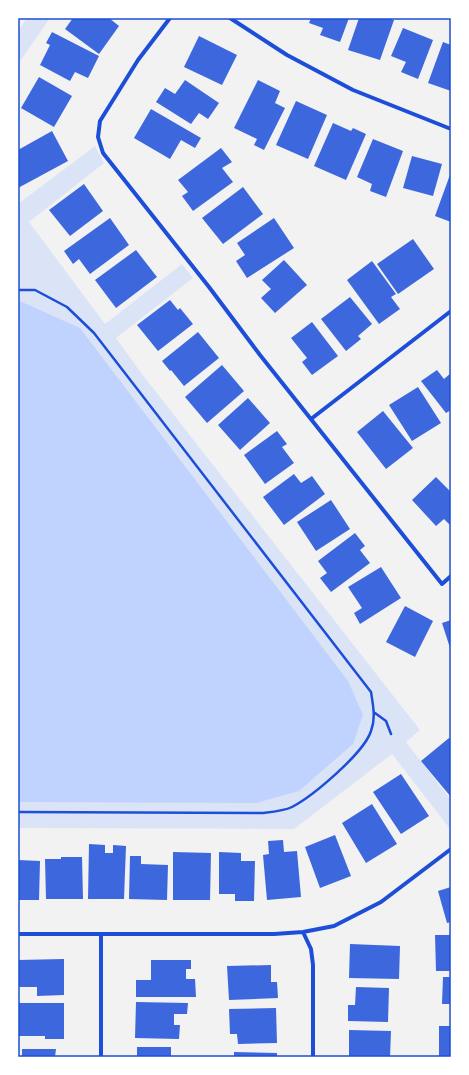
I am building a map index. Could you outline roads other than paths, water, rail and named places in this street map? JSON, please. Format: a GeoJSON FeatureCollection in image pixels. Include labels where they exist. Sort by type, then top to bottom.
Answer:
{"type":"FeatureCollection","features":[{"type":"Feature","properties":{"kind":"street"},"geometry":{"type":"LineString","coordinates":[[170,18],[138,60],[100,121],[98,137],[103,153],[442,584],[451,576]]}},
{"type":"Feature","properties":{"kind":"street"},"geometry":{"type":"LineString","coordinates":[[230,18],[287,56],[353,90],[451,128]]}},
{"type":"Feature","properties":{"kind":"street"},"geometry":{"type":"LineString","coordinates":[[311,419],[451,312]]}},
{"type":"Feature","properties":{"kind":"street"},"geometry":{"type":"LineString","coordinates":[[18,934],[274,934],[303,932],[334,926],[381,902],[451,849]]}},
{"type":"Feature","properties":{"kind":"street"},"geometry":{"type":"LineString","coordinates":[[303,932],[311,949],[313,965],[313,1057]]}},
{"type":"Feature","properties":{"kind":"street"},"geometry":{"type":"LineString","coordinates":[[101,934],[101,1057]]}},
{"type":"Feature","properties":{"kind":"water"},"geometry":{"type":"Polygon","coordinates":[[[18,302],[22,302],[80,328],[348,681],[363,715],[353,744],[299,791],[256,803],[18,802],[18,302]]]}}]}
